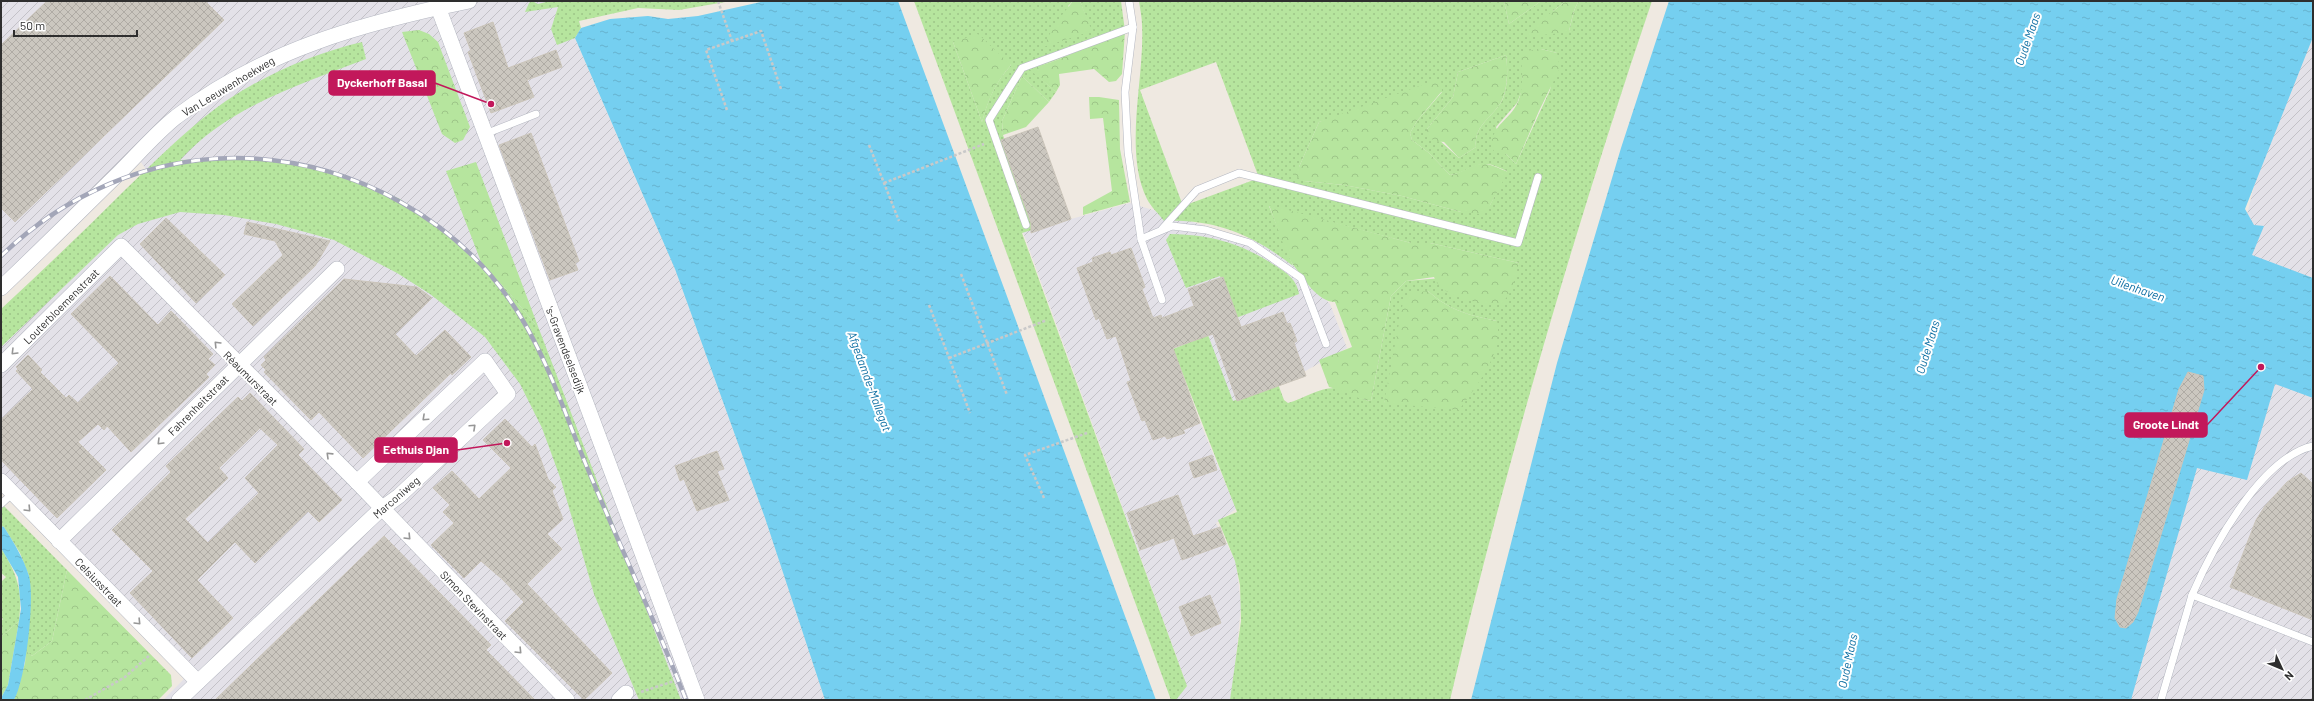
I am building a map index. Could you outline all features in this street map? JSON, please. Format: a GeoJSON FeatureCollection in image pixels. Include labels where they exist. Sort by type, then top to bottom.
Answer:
{"type":"FeatureCollection","features":[{"type":"Feature","properties":{"kind":"street","name":"Van Leeuwenhoekweg"},"geometry":{"type":"LineString","coordinates":[[1,288],[176,118],[218,90],[272,59],[324,38],[437,4],[469,1]]}},
{"type":"Feature","properties":{"kind":"street","name":"'s-Gravendeelsedijk"},"geometry":{"type":"LineString","coordinates":[[437,4],[697,700]]}},
{"type":"Feature","properties":{"kind":"street","name":"Louterbloemenstraat"},"geometry":{"type":"LineString","coordinates":[[1,365],[121,246]]}},
{"type":"Feature","properties":{"kind":"street","name":"Réaumurstraat"},"geometry":{"type":"LineString","coordinates":[[121,246],[238,365],[357,482],[381,509]]}},
{"type":"Feature","properties":{"kind":"street","name":"Fahrenheitstraat"},"geometry":{"type":"LineString","coordinates":[[59,541],[337,269]]}},
{"type":"Feature","properties":{"kind":"street","name":"Marconiweg"},"geometry":{"type":"LineString","coordinates":[[180,700],[381,509],[399,496],[508,394],[485,361],[357,482]]}},
{"type":"Feature","properties":{"kind":"street","name":"Celsiusstraat"},"geometry":{"type":"LineString","coordinates":[[1,481],[161,646],[198,682]]}},
{"type":"Feature","properties":{"kind":"street","name":"Simon Stevinstraat"},"geometry":{"type":"LineString","coordinates":[[381,509],[567,700]]}},
{"type":"Feature","properties":{"kind":"lane"},"geometry":{"type":"LineString","coordinates":[[1129,1],[1133,27],[1125,92],[1128,152],[1140,239],[1162,300]]}},
{"type":"Feature","properties":{"kind":"lane"},"geometry":{"type":"LineString","coordinates":[[1026,225],[989,120],[1022,68],[1133,27]]}},
{"type":"Feature","properties":{"kind":"lane"},"geometry":{"type":"LineString","coordinates":[[485,134],[536,114]]}},
{"type":"Feature","properties":{"kind":"lane"},"geometry":{"type":"LineString","coordinates":[[1161,231],[1197,190],[1239,173],[1518,242],[1538,177]]}},
{"type":"Feature","properties":{"kind":"lane"},"geometry":{"type":"LineString","coordinates":[[1140,239],[1172,226],[1206,230],[1250,243],[1301,278],[1326,344]]}},
{"type":"Feature","properties":{"kind":"lane"},"geometry":{"type":"LineString","coordinates":[[2161,700],[2192,595],[2213,552],[2254,489],[2280,464],[2313,446]]}},
{"type":"Feature","properties":{"kind":"lane"},"geometry":{"type":"LineString","coordinates":[[1,504],[13,493]]}},
{"type":"Feature","properties":{"kind":"lane"},"geometry":{"type":"LineString","coordinates":[[2192,595],[2313,642]]}},
{"type":"Feature","properties":{"kind":"path"},"geometry":{"type":"LineString","coordinates":[[718,1],[732,41]]}},
{"type":"Feature","properties":{"kind":"path"},"geometry":{"type":"LineString","coordinates":[[727,110],[706,50],[761,31],[781,89]]}},
{"type":"Feature","properties":{"kind":"path"},"geometry":{"type":"LineString","coordinates":[[884,182],[984,144]]}},
{"type":"Feature","properties":{"kind":"path"},"geometry":{"type":"LineString","coordinates":[[869,145],[899,220]]}},
{"type":"Feature","properties":{"kind":"path"},"geometry":{"type":"LineString","coordinates":[[961,274],[1007,395]]}},
{"type":"Feature","properties":{"kind":"path"},"geometry":{"type":"LineString","coordinates":[[929,305],[970,413]]}},
{"type":"Feature","properties":{"kind":"path"},"geometry":{"type":"LineString","coordinates":[[949,358],[1047,320]]}},
{"type":"Feature","properties":{"kind":"path"},"geometry":{"type":"LineString","coordinates":[[1044,498],[1025,455],[1087,432]]}},
{"type":"Feature","properties":{"kind":"path"},"geometry":{"type":"LineString","coordinates":[[85,700],[125,677],[161,646]]}},
{"type":"Feature","properties":{"kind":"path"},"geometry":{"type":"LineString","coordinates":[[652,689],[672,682]]}},
{"type":"Feature","properties":{"kind":"shaded area"},"geometry":{"type":"Polygon","coordinates":[[[1,1],[561,1],[575,38],[675,269],[765,518],[825,700],[163,700],[185,678],[1,485],[1,347],[111,232],[172,209],[139,159],[1,289],[1,1]]]}},
{"type":"Feature","properties":{"kind":"shaded area"},"geometry":{"type":"Polygon","coordinates":[[[2313,1],[2313,700],[2126,700],[2292,34],[2313,1]]]}},
{"type":"Feature","properties":{"kind":"shaded area"},"geometry":{"type":"Polygon","coordinates":[[[1130,203],[1278,248],[1330,304],[1347,348],[1269,391],[1303,461],[1171,352],[1236,509],[1216,523],[1236,562],[1241,605],[1232,700],[1175,700],[1187,686],[1023,232],[1130,203]]]}},
{"type":"Feature","properties":{"kind":"green space"},"geometry":{"type":"Polygon","coordinates":[[[532,1],[538,4],[550,1],[731,1],[679,10],[638,8],[579,21],[581,28],[575,38],[557,45],[551,29],[558,7],[525,12],[529,3],[532,1]]]}},
{"type":"Feature","properties":{"kind":"green space"},"geometry":{"type":"Polygon","coordinates":[[[914,1],[1073,1],[1068,6],[1091,31],[1080,1],[1121,1],[1125,31],[1052,62],[1030,69],[1056,92],[1049,102],[1022,76],[1002,121],[1003,135],[1035,229],[1022,233],[1187,686],[1176,700],[1171,700],[914,1]],[[953,42],[982,122],[993,92],[1011,65],[953,42]]]}},
{"type":"Feature","properties":{"kind":"green space"},"geometry":{"type":"Polygon","coordinates":[[[1073,1],[1080,1],[1092,31],[1043,47],[1055,24],[1073,1]]]}},
{"type":"Feature","properties":{"kind":"green space"},"geometry":{"type":"Polygon","coordinates":[[[1139,1],[1504,1],[1509,24],[1541,1],[1566,1],[1553,11],[1555,32],[1571,32],[1569,31],[1573,15],[1579,1],[1652,1],[1595,174],[1543,348],[1494,524],[1450,700],[1230,700],[1241,621],[1240,585],[1235,561],[1218,520],[1237,512],[1173,349],[1208,335],[1233,401],[1278,384],[1284,400],[1288,403],[1328,388],[1342,389],[1360,398],[1371,401],[1391,296],[1406,281],[1515,272],[1519,263],[1430,243],[1411,243],[1269,206],[1293,266],[1263,246],[1233,231],[1200,223],[1164,221],[1147,199],[1140,180],[1137,159],[1136,136],[1142,46],[1142,22],[1139,1]],[[1541,49],[1522,77],[1522,90],[1517,103],[1496,127],[1506,154],[1516,164],[1550,90],[1557,53],[1541,49]],[[1506,55],[1458,72],[1453,97],[1427,129],[1459,158],[1476,147],[1476,140],[1480,128],[1503,99],[1507,80],[1506,55]],[[1216,62],[1140,90],[1183,206],[1259,178],[1216,62]],[[1442,92],[1319,122],[1299,167],[1304,181],[1344,185],[1402,196],[1461,212],[1490,205],[1507,171],[1491,165],[1482,164],[1450,175],[1429,153],[1412,140],[1410,133],[1417,121],[1442,92]],[[1428,291],[1384,403],[1497,321],[1478,317],[1452,308],[1428,291]]]}},
{"type":"Feature","properties":{"kind":"green space"},"geometry":{"type":"Polygon","coordinates":[[[1504,1],[1541,1],[1509,24],[1504,1]]]}},
{"type":"Feature","properties":{"kind":"green space"},"geometry":{"type":"Polygon","coordinates":[[[1566,1],[1579,1],[1574,11],[1569,31],[1573,32],[1520,37],[1566,1]]]}},
{"type":"Feature","properties":{"kind":"green space"},"geometry":{"type":"Polygon","coordinates":[[[419,30],[429,34],[438,42],[470,127],[463,140],[455,143],[442,134],[402,32],[419,30]]]}},
{"type":"Feature","properties":{"kind":"green space"},"geometry":{"type":"Polygon","coordinates":[[[1125,31],[1122,74],[1116,81],[1109,82],[1094,69],[1059,74],[1060,85],[1056,92],[1029,69],[1052,62],[1125,31]]]}},
{"type":"Feature","properties":{"kind":"green space"},"geometry":{"type":"Polygon","coordinates":[[[978,34],[1011,65],[993,92],[982,122],[953,42],[978,34]]]}},
{"type":"Feature","properties":{"kind":"green space"},"geometry":{"type":"Polygon","coordinates":[[[362,42],[366,59],[291,88],[243,111],[220,125],[199,141],[180,160],[238,158],[304,164],[353,178],[400,199],[439,226],[506,289],[539,329],[681,700],[639,700],[594,594],[561,480],[542,428],[520,384],[485,337],[430,294],[397,273],[334,240],[276,224],[224,215],[180,212],[138,224],[118,235],[1,347],[1,309],[155,161],[201,120],[234,95],[278,72],[319,55],[362,42]]]}},
{"type":"Feature","properties":{"kind":"green space"},"geometry":{"type":"Polygon","coordinates":[[[1541,49],[1557,53],[1560,68],[1516,164],[1506,154],[1495,152],[1491,147],[1492,139],[1498,127],[1510,114],[1518,102],[1522,85],[1521,55],[1525,51],[1541,49]]]}},
{"type":"Feature","properties":{"kind":"green space"},"geometry":{"type":"Polygon","coordinates":[[[1506,55],[1507,80],[1503,99],[1480,128],[1476,140],[1476,147],[1459,158],[1444,142],[1435,141],[1427,136],[1427,129],[1453,97],[1458,72],[1506,55]]]}},
{"type":"Feature","properties":{"kind":"green space"},"geometry":{"type":"Polygon","coordinates":[[[1022,76],[1049,102],[1026,127],[1003,135],[1002,121],[1022,76]]]}},
{"type":"Feature","properties":{"kind":"green space"},"geometry":{"type":"Polygon","coordinates":[[[1436,80],[1441,81],[1442,91],[1417,121],[1410,133],[1412,140],[1429,153],[1450,175],[1459,173],[1472,166],[1482,164],[1491,165],[1508,172],[1490,205],[1481,214],[1461,212],[1402,196],[1344,185],[1304,181],[1293,174],[1299,167],[1319,122],[1436,80]]]}},
{"type":"Feature","properties":{"kind":"green space"},"geometry":{"type":"Polygon","coordinates":[[[1089,97],[1119,100],[1120,149],[1130,202],[1083,215],[1083,207],[1112,191],[1103,118],[1090,119],[1089,97]]]}},
{"type":"Feature","properties":{"kind":"green space"},"geometry":{"type":"Polygon","coordinates":[[[476,162],[539,329],[506,289],[483,267],[446,171],[476,162]]]}},
{"type":"Feature","properties":{"kind":"green space"},"geometry":{"type":"Polygon","coordinates":[[[1269,205],[1411,243],[1430,243],[1519,263],[1511,291],[1502,304],[1494,304],[1464,299],[1454,295],[1438,284],[1434,277],[1406,281],[1391,296],[1371,401],[1329,387],[1319,360],[1352,347],[1335,302],[1329,301],[1317,294],[1291,262],[1269,205]]]}},
{"type":"Feature","properties":{"kind":"green space"},"geometry":{"type":"Polygon","coordinates":[[[1170,234],[1213,238],[1251,251],[1288,274],[1294,281],[1299,294],[1236,318],[1220,276],[1186,288],[1166,240],[1170,234]]]}},
{"type":"Feature","properties":{"kind":"green space"},"geometry":{"type":"Polygon","coordinates":[[[1428,291],[1452,308],[1478,317],[1497,321],[1497,345],[1493,357],[1481,379],[1459,410],[1384,403],[1403,302],[1412,293],[1428,291]]]}},
{"type":"Feature","properties":{"kind":"green space"},"geometry":{"type":"Polygon","coordinates":[[[4,506],[67,570],[52,641],[32,656],[26,651],[29,576],[20,553],[4,527],[1,526],[1,509],[4,506]]]}},
{"type":"Feature","properties":{"kind":"green space"},"geometry":{"type":"Polygon","coordinates":[[[1,548],[15,574],[18,583],[20,610],[19,621],[1,637],[1,621],[3,619],[1,617],[1,582],[6,577],[1,573],[1,548]]]}},
{"type":"Feature","properties":{"kind":"green space"},"geometry":{"type":"Polygon","coordinates":[[[67,570],[171,675],[172,686],[158,700],[14,700],[25,663],[26,651],[32,656],[52,641],[67,570]]]}},
{"type":"Feature","properties":{"kind":"green space"},"geometry":{"type":"Polygon","coordinates":[[[19,621],[8,685],[1,698],[1,637],[19,621]]]}},
{"type":"Feature","properties":{"kind":"water","name":"Afgedamde-Mallegat"},"geometry":{"type":"Polygon","coordinates":[[[765,1],[898,1],[1156,700],[825,700],[765,518],[675,269],[575,38],[581,28],[610,19],[648,16],[668,19],[698,16],[765,1]]]}},
{"type":"Feature","properties":{"kind":"water"},"geometry":{"type":"Polygon","coordinates":[[[1669,1],[2313,1],[2313,37],[2245,209],[2254,225],[2264,226],[2252,255],[2313,278],[2313,398],[2275,384],[2247,480],[2197,468],[2131,700],[1471,700],[1557,363],[1621,148],[1669,1]]]}},
{"type":"Feature","properties":{"kind":"water"},"geometry":{"type":"Polygon","coordinates":[[[1,526],[4,527],[22,557],[29,576],[31,587],[30,620],[26,658],[14,700],[1,700],[1,698],[8,685],[21,609],[18,577],[1,548],[1,526]]]}},
{"type":"Feature","properties":{"kind":"building"},"geometry":{"type":"Polygon","coordinates":[[[47,1],[205,1],[224,20],[15,222],[1,208],[1,45],[47,1]]]}},
{"type":"Feature","properties":{"kind":"building"},"geometry":{"type":"Polygon","coordinates":[[[493,22],[508,68],[556,50],[562,67],[527,80],[534,97],[491,113],[468,52],[471,51],[464,33],[493,22]]]}},
{"type":"Feature","properties":{"kind":"building"},"geometry":{"type":"Polygon","coordinates":[[[1038,127],[1071,219],[1031,233],[1031,223],[1001,140],[1038,127]]]}},
{"type":"Feature","properties":{"kind":"building"},"geometry":{"type":"Polygon","coordinates":[[[531,133],[579,261],[575,263],[578,270],[550,280],[499,145],[531,133]]]}},
{"type":"Feature","properties":{"kind":"building"},"geometry":{"type":"Polygon","coordinates":[[[166,218],[225,275],[196,303],[140,244],[166,218]]]}},
{"type":"Feature","properties":{"kind":"building"},"geometry":{"type":"Polygon","coordinates":[[[247,222],[330,241],[315,266],[253,326],[232,304],[283,255],[275,241],[244,234],[247,222]]]}},
{"type":"Feature","properties":{"kind":"building"},"geometry":{"type":"Polygon","coordinates":[[[1131,248],[1145,287],[1142,289],[1153,318],[1161,315],[1162,318],[1194,306],[1188,289],[1223,277],[1241,327],[1283,312],[1287,324],[1290,323],[1297,341],[1294,343],[1306,376],[1237,401],[1213,334],[1173,348],[1200,423],[1183,430],[1185,433],[1167,439],[1165,436],[1153,440],[1145,420],[1142,421],[1127,382],[1131,381],[1116,336],[1107,339],[1099,318],[1096,320],[1077,268],[1093,262],[1092,258],[1110,252],[1111,255],[1131,248]]]}},
{"type":"Feature","properties":{"kind":"building"},"geometry":{"type":"Polygon","coordinates":[[[110,276],[158,325],[171,311],[213,354],[208,359],[215,365],[206,374],[209,377],[131,452],[107,426],[104,430],[98,424],[78,442],[106,470],[57,518],[1,460],[1,420],[33,389],[16,371],[18,369],[16,367],[28,355],[42,370],[40,372],[66,398],[69,395],[78,403],[119,363],[71,314],[110,276]]]}},
{"type":"Feature","properties":{"kind":"building"},"geometry":{"type":"Polygon","coordinates":[[[344,279],[417,287],[432,298],[395,334],[416,356],[445,330],[471,357],[452,375],[451,373],[363,458],[319,412],[311,420],[264,372],[266,370],[261,365],[266,360],[264,357],[344,279]]]}},
{"type":"Feature","properties":{"kind":"building"},"geometry":{"type":"Polygon","coordinates":[[[2188,372],[2203,376],[2204,390],[2138,612],[2133,622],[2126,628],[2120,627],[2115,618],[2117,599],[2179,389],[2188,372]]]}},
{"type":"Feature","properties":{"kind":"building"},"geometry":{"type":"Polygon","coordinates":[[[250,393],[304,449],[298,455],[342,500],[319,522],[308,511],[255,563],[235,542],[197,580],[233,618],[192,658],[130,593],[153,571],[112,530],[171,472],[166,466],[238,397],[242,401],[250,393]],[[260,428],[219,468],[228,478],[185,519],[208,543],[259,493],[245,478],[278,445],[260,428]]]}},
{"type":"Feature","properties":{"kind":"building"},"geometry":{"type":"Polygon","coordinates":[[[505,419],[532,447],[535,444],[548,479],[556,487],[552,491],[563,519],[547,534],[562,549],[527,584],[612,673],[584,700],[505,621],[524,602],[502,579],[481,561],[464,578],[431,545],[454,523],[443,512],[450,505],[433,488],[452,471],[479,499],[511,468],[483,440],[505,419]]]}},
{"type":"Feature","properties":{"kind":"building"},"geometry":{"type":"Polygon","coordinates":[[[717,451],[724,469],[717,471],[729,500],[697,511],[684,479],[680,481],[675,466],[717,451]]]}},
{"type":"Feature","properties":{"kind":"building"},"geometry":{"type":"Polygon","coordinates":[[[1212,455],[1217,470],[1194,478],[1189,463],[1212,455]]]}},
{"type":"Feature","properties":{"kind":"building"},"geometry":{"type":"Polygon","coordinates":[[[2301,473],[2313,484],[2313,620],[2230,587],[2256,520],[2265,506],[2287,482],[2301,473]]]}},
{"type":"Feature","properties":{"kind":"building"},"geometry":{"type":"Polygon","coordinates":[[[1178,495],[1193,536],[1220,527],[1226,544],[1182,560],[1174,538],[1140,550],[1127,513],[1178,495]]]}},
{"type":"Feature","properties":{"kind":"building"},"geometry":{"type":"Polygon","coordinates":[[[384,536],[491,645],[486,650],[535,700],[215,700],[384,536]]]}},
{"type":"Feature","properties":{"kind":"building"},"geometry":{"type":"Polygon","coordinates":[[[1210,595],[1221,623],[1191,636],[1179,607],[1210,595]]]}},
{"type":"Feature","properties":{"kind":"railway"},"geometry":{"type":"LineString","coordinates":[[1,256],[26,234],[52,215],[80,198],[109,184],[139,173],[171,165],[203,160],[236,158],[279,161],[321,170],[361,183],[400,202],[436,225],[469,252],[497,284],[522,319],[533,338],[686,700]]}},
{"type":"Feature","properties":{"kind":"place","name":"Dyckerhoff Basal"},"geometry":{"type":"Point","coordinates":[491,104]}},
{"type":"Feature","properties":{"kind":"place","name":"Groote Lindt"},"geometry":{"type":"Point","coordinates":[2261,367]}},
{"type":"Feature","properties":{"kind":"place","name":"Eethuis Djan"},"geometry":{"type":"Point","coordinates":[507,443]}},
{"type":"Feature","properties":{"kind":"water label","name":"Oude Maas"},"geometry":{"type":"Point","coordinates":[2027,39]}},
{"type":"Feature","properties":{"kind":"water label","name":"Uilenhaven"},"geometry":{"type":"Point","coordinates":[2138,288]}},
{"type":"Feature","properties":{"kind":"water label","name":"Oude Maas"},"geometry":{"type":"Point","coordinates":[1927,347]}},
{"type":"Feature","properties":{"kind":"water label","name":"Oude Maas"},"geometry":{"type":"Point","coordinates":[1847,661]}}]}
